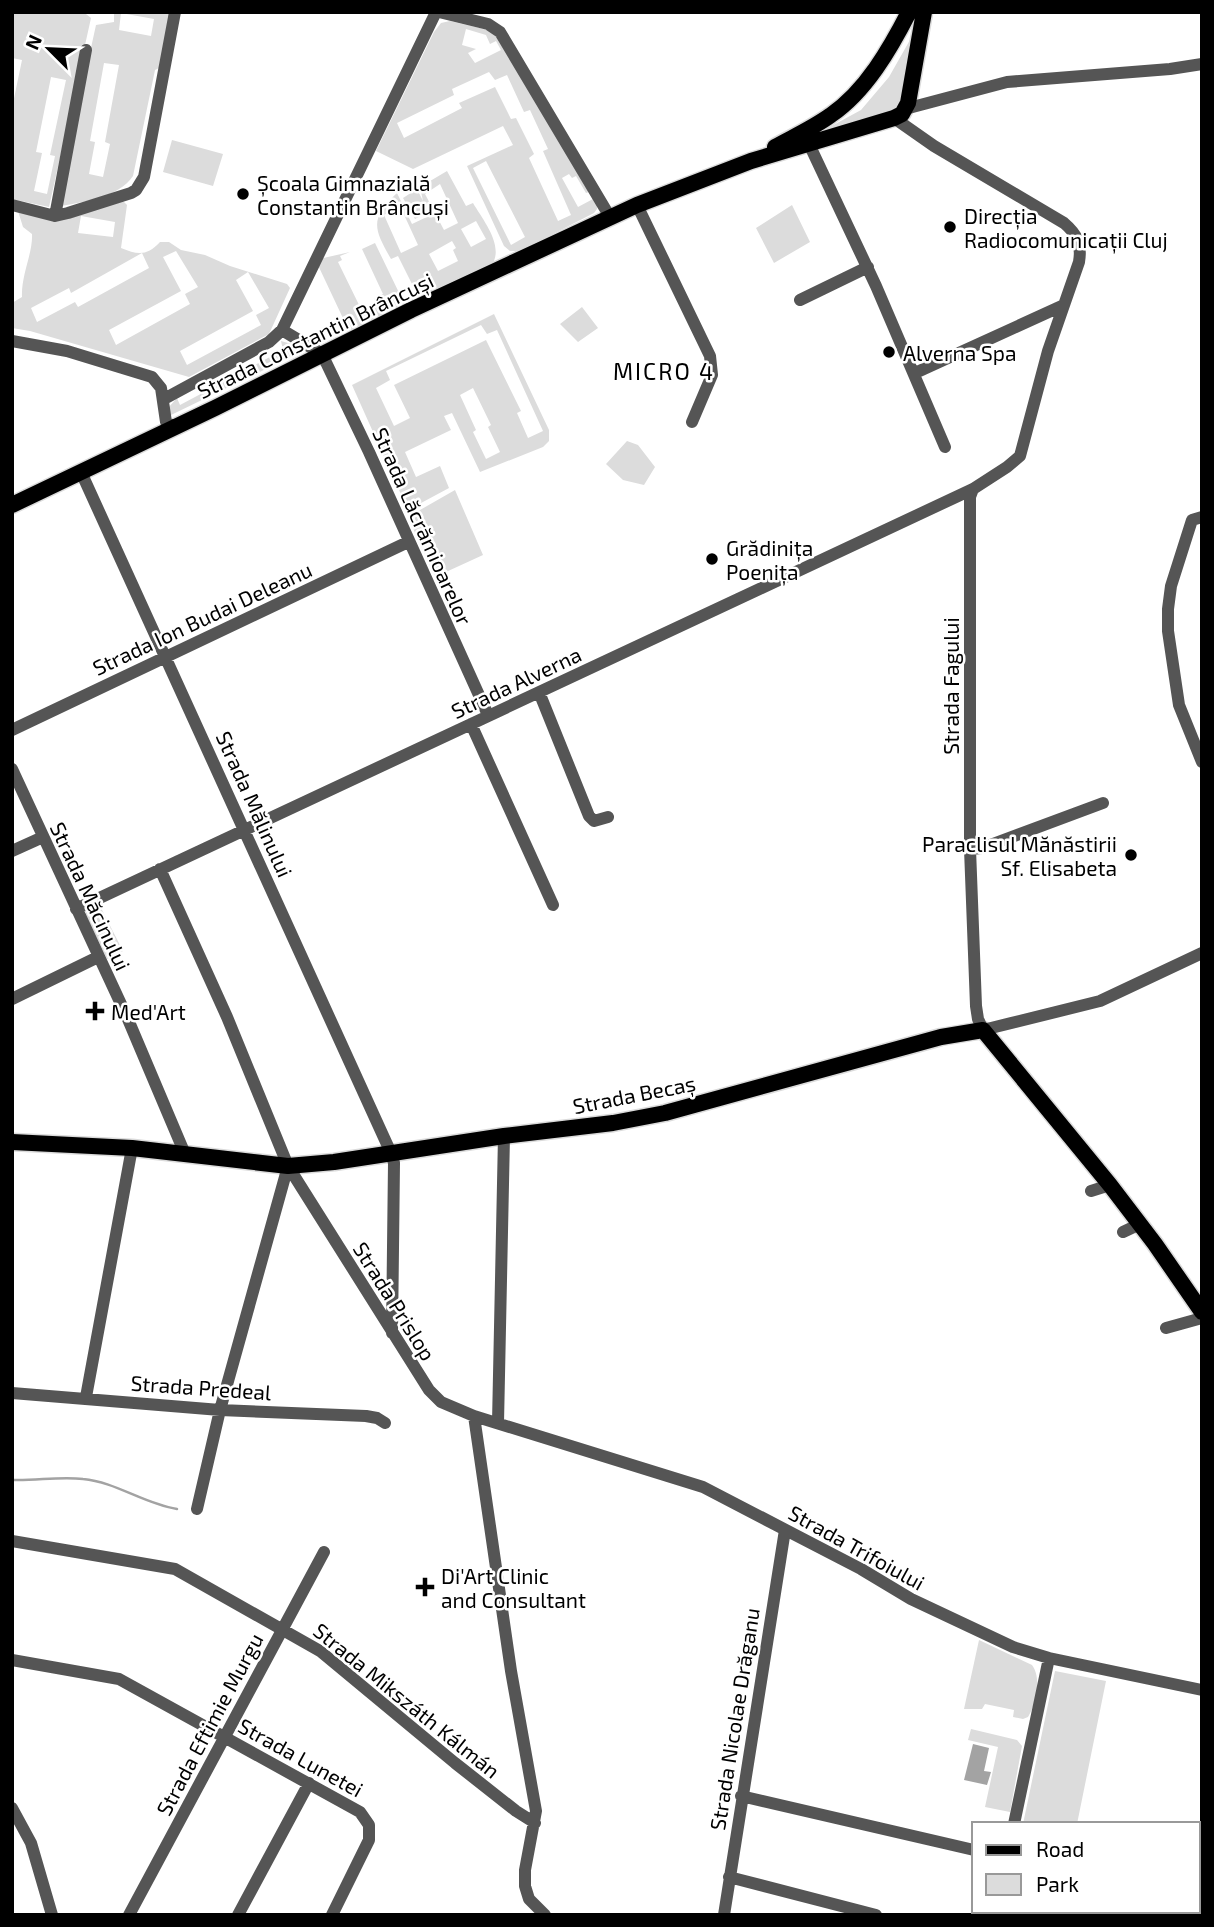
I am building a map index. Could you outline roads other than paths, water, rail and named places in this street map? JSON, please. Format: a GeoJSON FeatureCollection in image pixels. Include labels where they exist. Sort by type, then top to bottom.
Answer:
{"type":"FeatureCollection","features":[{"type":"Feature","properties":{"kind":"main road"},"geometry":{"type":"LineString","coordinates":[[751,161],[833,114],[850,99],[885,54],[909,12]]}},
{"type":"Feature","properties":{"kind":"main road"},"geometry":{"type":"LineString","coordinates":[[900,114],[924,12]]}},
{"type":"Feature","properties":{"kind":"main road","name":"Strada Constantin Brâncuși"},"geometry":{"type":"LineString","coordinates":[[12,505],[154,438],[411,310],[637,205],[751,161],[900,114]]}},
{"type":"Feature","properties":{"kind":"main road","name":"Strada Becaș"},"geometry":{"type":"LineString","coordinates":[[12,1142],[132,1148],[288,1166],[334,1163],[504,1136],[613,1123],[665,1113],[941,1037],[983,1030]]}},
{"type":"Feature","properties":{"kind":"main road","name":"Strada Fagului"},"geometry":{"type":"LineString","coordinates":[[983,1030],[1110,1185],[1202,1312]]}},
{"type":"Feature","properties":{"kind":"street"},"geometry":{"type":"LineString","coordinates":[[12,205],[55,216],[122,197],[136,190],[144,177],[175,12]]}},
{"type":"Feature","properties":{"kind":"street"},"geometry":{"type":"LineString","coordinates":[[154,438],[164,399],[269,342],[282,330],[438,12],[488,24],[500,32],[610,217]]}},
{"type":"Feature","properties":{"kind":"street"},"geometry":{"type":"LineString","coordinates":[[55,216],[86,50]]}},
{"type":"Feature","properties":{"kind":"street"},"geometry":{"type":"LineString","coordinates":[[900,114],[1007,82],[1202,64]]}},
{"type":"Feature","properties":{"kind":"street"},"geometry":{"type":"LineString","coordinates":[[900,114],[934,146],[1064,223],[1078,238],[1080,256],[1048,351],[1020,456],[973,489]]}},
{"type":"Feature","properties":{"kind":"street"},"geometry":{"type":"LineString","coordinates":[[809,144],[868,267],[945,447]]}},
{"type":"Feature","properties":{"kind":"street"},"geometry":{"type":"LineString","coordinates":[[637,205],[710,356],[712,374],[692,422]]}},
{"type":"Feature","properties":{"kind":"street"},"geometry":{"type":"LineString","coordinates":[[800,300],[868,267]]}},
{"type":"Feature","properties":{"kind":"street"},"geometry":{"type":"LineString","coordinates":[[915,373],[1064,305]]}},
{"type":"Feature","properties":{"kind":"street"},"geometry":{"type":"LineString","coordinates":[[282,330],[322,354]]}},
{"type":"Feature","properties":{"kind":"street"},"geometry":{"type":"LineString","coordinates":[[12,341],[59,349],[147,375],[159,383],[166,422],[174,427]]}},
{"type":"Feature","properties":{"kind":"street","name":"Strada Lăcrămioarelor"},"geometry":{"type":"LineString","coordinates":[[322,354],[488,715]]}},
{"type":"Feature","properties":{"kind":"street","name":"Strada Mălinului"},"geometry":{"type":"LineString","coordinates":[[81,472],[391,1153],[394,1163],[392,1334]]}},
{"type":"Feature","properties":{"kind":"street","name":"Strada Alverna"},"geometry":{"type":"LineString","coordinates":[[76,909],[973,489]]}},
{"type":"Feature","properties":{"kind":"street","name":"Strada Fagului"},"geometry":{"type":"LineString","coordinates":[[973,489],[970,497],[970,849],[976,1006],[983,1030]]}},
{"type":"Feature","properties":{"kind":"street"},"geometry":{"type":"LineString","coordinates":[[1202,517],[1192,520],[1175,568],[1168,609],[1168,631],[1179,705],[1202,762]]}},
{"type":"Feature","properties":{"kind":"street","name":"Strada Ion Budai Deleanu"},"geometry":{"type":"LineString","coordinates":[[12,730],[408,542]]}},
{"type":"Feature","properties":{"kind":"street"},"geometry":{"type":"LineString","coordinates":[[539,692],[589,816],[594,821],[608,817]]}},
{"type":"Feature","properties":{"kind":"street"},"geometry":{"type":"LineString","coordinates":[[471,724],[553,905]]}},
{"type":"Feature","properties":{"kind":"street","name":"Strada Măcinului"},"geometry":{"type":"LineString","coordinates":[[12,769],[178,1133],[185,1154]]}},
{"type":"Feature","properties":{"kind":"street"},"geometry":{"type":"LineString","coordinates":[[970,849],[982,848],[1102,803]]}},
{"type":"Feature","properties":{"kind":"street"},"geometry":{"type":"LineString","coordinates":[[12,851],[43,837]]}},
{"type":"Feature","properties":{"kind":"street","name":"Strada Prislop"},"geometry":{"type":"LineString","coordinates":[[160,869],[227,1017],[288,1166],[435,1398],[449,1407],[498,1423]]}},
{"type":"Feature","properties":{"kind":"street"},"geometry":{"type":"LineString","coordinates":[[983,1030],[1100,1000],[1202,953]]}},
{"type":"Feature","properties":{"kind":"street"},"geometry":{"type":"LineString","coordinates":[[12,999],[98,957]]}},
{"type":"Feature","properties":{"kind":"street"},"geometry":{"type":"LineString","coordinates":[[498,1423],[504,1136]]}},
{"type":"Feature","properties":{"kind":"street"},"geometry":{"type":"LineString","coordinates":[[86,1397],[132,1148]]}},
{"type":"Feature","properties":{"kind":"street"},"geometry":{"type":"LineString","coordinates":[[197,1509],[220,1410],[288,1166]]}},
{"type":"Feature","properties":{"kind":"street"},"geometry":{"type":"LineString","coordinates":[[1091,1191],[1110,1185]]}},
{"type":"Feature","properties":{"kind":"street"},"geometry":{"type":"LineString","coordinates":[[1123,1232],[1140,1224]]}},
{"type":"Feature","properties":{"kind":"street"},"geometry":{"type":"LineString","coordinates":[[1166,1328],[1202,1318]]}},
{"type":"Feature","properties":{"kind":"street","name":"Strada Predeal"},"geometry":{"type":"LineString","coordinates":[[12,1392],[220,1410],[366,1416],[385,1423]]}},
{"type":"Feature","properties":{"kind":"street"},"geometry":{"type":"LineString","coordinates":[[474,1416],[511,1671],[536,1811],[525,1870],[525,1886],[529,1899],[545,1915]]}},
{"type":"Feature","properties":{"kind":"street","name":"Strada Trifoiului"},"geometry":{"type":"LineString","coordinates":[[498,1423],[703,1487],[911,1599],[1013,1647],[1049,1658],[1202,1689]]}},
{"type":"Feature","properties":{"kind":"street","name":"Strada Nicolae Drăganu"},"geometry":{"type":"LineString","coordinates":[[724,1915],[785,1530]]}},
{"type":"Feature","properties":{"kind":"street","name":"Strada Mikszáth Kálmán"},"geometry":{"type":"LineString","coordinates":[[12,1541],[175,1569],[283,1628],[337,1664],[455,1763],[535,1823]]}},
{"type":"Feature","properties":{"kind":"street","name":"Strada Eftimie Murgu"},"geometry":{"type":"LineString","coordinates":[[129,1915],[324,1552]]}},
{"type":"Feature","properties":{"kind":"street"},"geometry":{"type":"LineString","coordinates":[[1014,1822],[1049,1658]]}},
{"type":"Feature","properties":{"kind":"street","name":"Strada Lunetei"},"geometry":{"type":"LineString","coordinates":[[12,1660],[119,1679],[360,1812],[369,1825],[366,1848],[332,1915]]}},
{"type":"Feature","properties":{"kind":"street"},"geometry":{"type":"LineString","coordinates":[[238,1915],[309,1783]]}},
{"type":"Feature","properties":{"kind":"street"},"geometry":{"type":"LineString","coordinates":[[741,1796],[972,1850]]}},
{"type":"Feature","properties":{"kind":"street"},"geometry":{"type":"LineString","coordinates":[[12,1808],[31,1843],[52,1915]]}},
{"type":"Feature","properties":{"kind":"street"},"geometry":{"type":"LineString","coordinates":[[729,1877],[876,1915]]}},
{"type":"Feature","properties":{"kind":"waterway"},"geometry":{"type":"LineString","coordinates":[[12,1480],[66,1478],[95,1481],[177,1509]]}},
{"type":"Feature","properties":{"kind":"place","name":"Școala Gimnazială Constantin Brâncuși"},"geometry":{"type":"Point","coordinates":[243,194]}},
{"type":"Feature","properties":{"kind":"place","name":"Direcția Radiocomunicații Cluj"},"geometry":{"type":"Point","coordinates":[950,227]}},
{"type":"Feature","properties":{"kind":"place","name":"Alverna Spa"},"geometry":{"type":"Point","coordinates":[889,352]}},
{"type":"Feature","properties":{"kind":"place","name":"Grădinița Poenița"},"geometry":{"type":"Point","coordinates":[712,559]}},
{"type":"Feature","properties":{"kind":"place","name":"Paraclisul Mănăstirii Sf. Elisabeta"},"geometry":{"type":"Point","coordinates":[1131,855]}},
{"type":"Feature","properties":{"kind":"place","name":"Med'Art"},"geometry":{"type":"Point","coordinates":[95,1011]}},
{"type":"Feature","properties":{"kind":"place","name":"Di'Art Clinic and Consultant"},"geometry":{"type":"Point","coordinates":[425,1587]}},
{"type":"Feature","properties":{"kind":"district","name":"MICRO 4"},"geometry":{"type":"Point","coordinates":[664,371]}}]}
